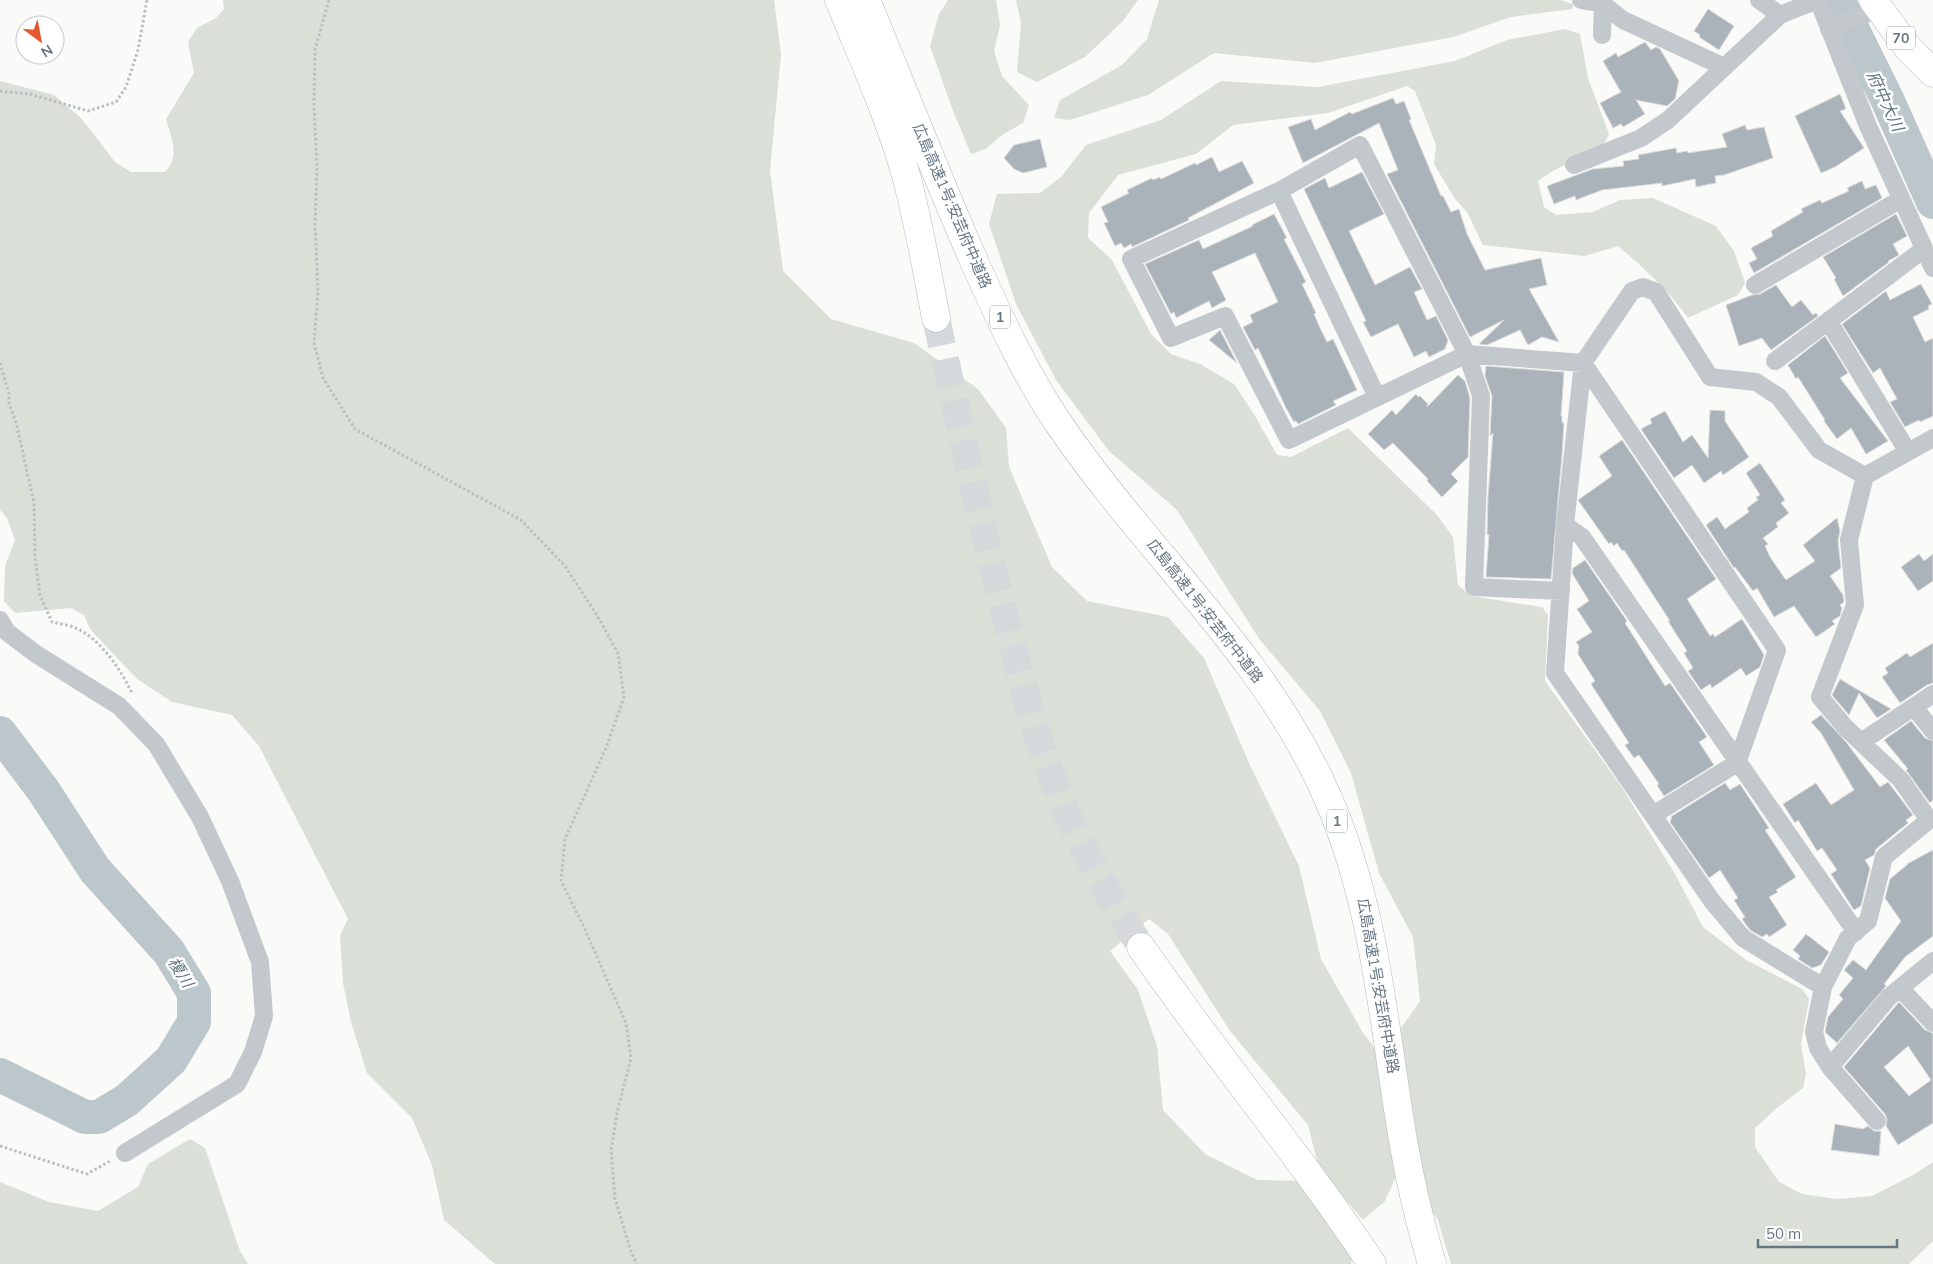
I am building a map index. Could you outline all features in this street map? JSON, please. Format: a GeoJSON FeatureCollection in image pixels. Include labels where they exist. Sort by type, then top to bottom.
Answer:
{"type":"FeatureCollection","features":[{"type":"Feature","properties":{"kind":"main road","name":"広島高速1号;安芸府中道路"},"geometry":{"type":"LineString","coordinates":[[839,0],[880,98],[906,178],[918,222],[936,318]]}},
{"type":"Feature","properties":{"kind":"main road","name":"広島高速1号;安芸府中道路"},"geometry":{"type":"LineString","coordinates":[[866,0],[960,229],[1008,333],[1033,381],[1056,420],[1082,456],[1242,654],[1291,726],[1328,797],[1356,874],[1367,915],[1384,1007],[1403,1140],[1431,1264]]}},
{"type":"Feature","properties":{"kind":"main road","name":"70"},"geometry":{"type":"LineString","coordinates":[[1876,4],[1908,48],[1933,73]]}},
{"type":"Feature","properties":{"kind":"main road"},"geometry":{"type":"LineString","coordinates":[[1141,948],[1180,1004],[1304,1166],[1372,1264]]}},
{"type":"Feature","properties":{"kind":"street"},"geometry":{"type":"LineString","coordinates":[[1581,0],[1603,2],[1623,20],[1724,67]]}},
{"type":"Feature","properties":{"kind":"street"},"geometry":{"type":"LineString","coordinates":[[1759,0],[1780,15]]}},
{"type":"Feature","properties":{"kind":"street"},"geometry":{"type":"LineString","coordinates":[[1574,165],[1641,138],[1668,120],[1780,15],[1818,0],[1868,126],[1933,268]]}},
{"type":"Feature","properties":{"kind":"street"},"geometry":{"type":"LineString","coordinates":[[1602,36],[1603,2]]}},
{"type":"Feature","properties":{"kind":"street"},"geometry":{"type":"LineString","coordinates":[[1829,29],[1876,4]]}},
{"type":"Feature","properties":{"kind":"street"},"geometry":{"type":"LineString","coordinates":[[1561,590],[1474,587],[1481,396],[1467,354],[1360,145],[1279,191],[1131,259],[1171,338],[1225,316],[1289,440],[1467,354],[1583,363]]}},
{"type":"Feature","properties":{"kind":"street"},"geometry":{"type":"LineString","coordinates":[[1279,191],[1377,397]]}},
{"type":"Feature","properties":{"kind":"street"},"geometry":{"type":"LineString","coordinates":[[1755,285],[1901,199]]}},
{"type":"Feature","properties":{"kind":"street"},"geometry":{"type":"LineString","coordinates":[[1775,362],[1924,249]]}},
{"type":"Feature","properties":{"kind":"street"},"geometry":{"type":"LineString","coordinates":[[1822,987],[1743,938],[1712,901],[1556,673],[1565,525],[1583,363],[1632,291],[1643,287],[1656,292],[1710,377],[1756,382],[1779,397],[1819,450],[1865,476]]}},
{"type":"Feature","properties":{"kind":"street"},"geometry":{"type":"LineString","coordinates":[[1829,322],[1908,452]]}},
{"type":"Feature","properties":{"kind":"street"},"geometry":{"type":"LineString","coordinates":[[1583,363],[1777,650],[1737,763],[1653,815]]}},
{"type":"Feature","properties":{"kind":"street"},"geometry":{"type":"LineString","coordinates":[[1877,1121],[1830,1067],[1818,1048],[1814,1032],[1822,987],[1848,938],[1868,921],[1884,858],[1929,820],[1901,780],[1845,727],[1820,697],[1855,605],[1849,540],[1865,476],[1933,438]]}},
{"type":"Feature","properties":{"kind":"street"},"geometry":{"type":"LineString","coordinates":[[1565,525],[1582,537],[1856,932]]}},
{"type":"Feature","properties":{"kind":"street"},"geometry":{"type":"LineString","coordinates":[[0,620],[7,632],[36,654],[119,706],[156,744],[200,816],[230,881],[260,962],[264,1016],[253,1052],[237,1084],[125,1153]]}},
{"type":"Feature","properties":{"kind":"street"},"geometry":{"type":"LineString","coordinates":[[1861,742],[1933,694]]}},
{"type":"Feature","properties":{"kind":"street"},"geometry":{"type":"LineString","coordinates":[[1914,707],[1933,731]]}},
{"type":"Feature","properties":{"kind":"street"},"geometry":{"type":"LineString","coordinates":[[1830,1067],[1889,997],[1933,960]]}},
{"type":"Feature","properties":{"kind":"street"},"geometry":{"type":"LineString","coordinates":[[1900,988],[1933,1023]]}},
{"type":"Feature","properties":{"kind":"path"},"geometry":{"type":"LineString","coordinates":[[0,91],[30,94],[88,111],[116,102],[126,87],[138,50],[147,0]]}},
{"type":"Feature","properties":{"kind":"path"},"geometry":{"type":"LineString","coordinates":[[329,0],[315,50],[314,106],[317,166],[315,224],[318,292],[314,342],[322,378],[355,429],[521,520],[565,566],[598,617],[618,653],[624,697],[606,748],[565,839],[561,882],[583,925],[626,1023],[631,1058],[617,1114],[611,1151],[616,1198],[631,1252],[637,1264]]}},
{"type":"Feature","properties":{"kind":"path"},"geometry":{"type":"LineString","coordinates":[[0,363],[9,394],[9,404],[16,422],[34,503],[35,558],[40,595],[52,622],[77,629],[96,641],[125,680],[133,696]]}},
{"type":"Feature","properties":{"kind":"path"},"geometry":{"type":"LineString","coordinates":[[0,1146],[87,1174],[125,1153]]}},
{"type":"Feature","properties":{"kind":"shaded area"},"geometry":{"type":"Polygon","coordinates":[[[223,0],[774,0],[781,55],[770,170],[783,271],[831,319],[914,343],[978,389],[1006,428],[1009,467],[1052,567],[1087,601],[1168,617],[1204,658],[1249,763],[1299,866],[1321,959],[1363,1033],[1381,1056],[1399,1170],[1385,1201],[1363,1220],[1319,1169],[1308,1125],[1230,1031],[1168,934],[1149,919],[1110,951],[1138,990],[1157,1046],[1163,1110],[1205,1154],[1257,1180],[1302,1181],[1353,1254],[1351,1264],[495,1264],[444,1220],[432,1165],[412,1118],[367,1073],[351,1022],[343,983],[340,936],[348,919],[259,746],[232,715],[172,702],[137,679],[90,629],[84,615],[71,608],[15,613],[4,601],[5,566],[15,540],[7,518],[0,510],[0,81],[54,95],[82,119],[115,162],[131,172],[165,172],[173,160],[174,153],[166,119],[194,73],[188,42],[197,28],[216,18],[224,9],[223,0]]]}},
{"type":"Feature","properties":{"kind":"shaded area"},"geometry":{"type":"Polygon","coordinates":[[[948,0],[996,0],[1000,25],[994,51],[1002,76],[1029,105],[1023,123],[1002,135],[986,149],[971,154],[953,111],[930,46],[939,14],[948,0]]]}},
{"type":"Feature","properties":{"kind":"shaded area"},"geometry":{"type":"Polygon","coordinates":[[[1016,0],[1138,0],[1123,21],[1085,57],[1037,82],[1017,72],[1021,23],[1016,0]]]}},
{"type":"Feature","properties":{"kind":"shaded area"},"geometry":{"type":"Polygon","coordinates":[[[1159,0],[1560,0],[1573,4],[1573,9],[1511,17],[1453,37],[1315,63],[1214,53],[1148,95],[1070,120],[1054,118],[1060,100],[1122,65],[1147,39],[1159,0]]]}},
{"type":"Feature","properties":{"kind":"shaded area"},"geometry":{"type":"Polygon","coordinates":[[[1565,29],[1580,34],[1588,78],[1609,134],[1604,144],[1538,181],[1544,207],[1556,215],[1593,212],[1620,200],[1653,198],[1716,226],[1734,251],[1745,283],[1738,295],[1688,318],[1655,280],[1618,246],[1585,256],[1483,245],[1467,212],[1455,199],[1434,164],[1436,145],[1415,91],[1407,86],[1328,113],[1233,125],[1196,154],[1118,175],[1089,213],[1088,238],[1112,260],[1151,334],[1171,354],[1200,364],[1234,384],[1277,455],[1291,457],[1348,428],[1437,515],[1453,537],[1458,585],[1471,596],[1542,607],[1548,615],[1545,681],[1621,786],[1675,874],[1703,927],[1746,960],[1802,989],[1809,999],[1801,1044],[1806,1074],[1803,1088],[1755,1128],[1755,1147],[1779,1182],[1802,1194],[1837,1199],[1872,1196],[1915,1174],[1933,1162],[1933,1241],[1909,1264],[1451,1264],[1438,1220],[1423,1200],[1395,1037],[1420,1001],[1413,937],[1379,873],[1351,773],[1320,711],[1260,640],[1177,510],[1109,451],[1056,380],[1016,304],[989,224],[997,194],[1040,193],[1061,177],[1086,145],[1161,120],[1221,81],[1318,87],[1455,61],[1507,40],[1565,29]]]}},
{"type":"Feature","properties":{"kind":"shaded area"},"geometry":{"type":"Polygon","coordinates":[[[190,1139],[205,1148],[240,1251],[248,1264],[0,1264],[0,1182],[49,1202],[98,1211],[138,1187],[148,1164],[190,1139]]]}},
{"type":"Feature","properties":{"kind":"building"},"geometry":{"type":"Polygon","coordinates":[[[1708,9],[1734,26],[1719,50],[1699,37],[1700,35],[1694,31],[1708,9]]]}},
{"type":"Feature","properties":{"kind":"building"},"geometry":{"type":"Polygon","coordinates":[[[1645,42],[1651,50],[1656,47],[1660,49],[1679,81],[1675,99],[1667,106],[1636,100],[1645,114],[1623,127],[1621,124],[1613,128],[1600,103],[1621,92],[1603,61],[1616,53],[1618,57],[1645,42]]]}},
{"type":"Feature","properties":{"kind":"building"},"geometry":{"type":"Polygon","coordinates":[[[1840,94],[1846,109],[1840,111],[1864,148],[1835,167],[1821,173],[1795,116],[1840,94]]]}},
{"type":"Feature","properties":{"kind":"building"},"geometry":{"type":"Polygon","coordinates":[[[1393,98],[1396,104],[1404,101],[1411,119],[1409,120],[1441,196],[1443,196],[1451,212],[1459,209],[1467,234],[1485,270],[1541,258],[1547,285],[1529,289],[1559,342],[1542,337],[1528,345],[1520,330],[1487,345],[1479,344],[1504,320],[1470,337],[1387,174],[1398,170],[1379,123],[1303,163],[1288,127],[1311,119],[1315,130],[1350,112],[1352,114],[1393,98]]]}},
{"type":"Feature","properties":{"kind":"building"},"geometry":{"type":"Polygon","coordinates":[[[1745,125],[1747,130],[1764,127],[1773,158],[1724,175],[1715,176],[1716,183],[1696,187],[1695,179],[1662,186],[1662,183],[1602,190],[1576,200],[1575,196],[1554,204],[1547,186],[1593,169],[1624,166],[1623,161],[1639,159],[1638,155],[1676,148],[1677,153],[1687,151],[1688,153],[1727,147],[1722,134],[1745,125]]]}},
{"type":"Feature","properties":{"kind":"building"},"geometry":{"type":"Polygon","coordinates":[[[1040,139],[1047,167],[1023,173],[1014,169],[1004,158],[1014,145],[1040,139]]]}},
{"type":"Feature","properties":{"kind":"building"},"geometry":{"type":"Polygon","coordinates":[[[1212,157],[1219,172],[1242,161],[1254,183],[1188,218],[1189,220],[1132,247],[1131,244],[1124,248],[1121,243],[1115,246],[1104,223],[1108,222],[1101,207],[1129,193],[1127,190],[1152,178],[1153,180],[1160,177],[1161,179],[1212,157]]]}},
{"type":"Feature","properties":{"kind":"building"},"geometry":{"type":"Polygon","coordinates":[[[1362,172],[1384,214],[1349,231],[1375,285],[1410,267],[1422,289],[1414,292],[1427,320],[1436,316],[1448,340],[1445,349],[1429,357],[1426,351],[1414,357],[1398,324],[1371,337],[1363,322],[1366,321],[1304,189],[1325,178],[1329,188],[1362,172]]]}},
{"type":"Feature","properties":{"kind":"building"},"geometry":{"type":"Polygon","coordinates":[[[1862,181],[1865,189],[1876,185],[1882,198],[1754,273],[1749,263],[1757,259],[1751,248],[1773,236],[1771,231],[1803,212],[1801,209],[1820,200],[1822,203],[1849,191],[1847,188],[1862,181]]]}},
{"type":"Feature","properties":{"kind":"building"},"geometry":{"type":"Polygon","coordinates":[[[1274,214],[1287,238],[1284,239],[1306,282],[1302,284],[1316,313],[1314,314],[1320,328],[1327,342],[1333,339],[1357,390],[1333,401],[1336,405],[1298,424],[1296,421],[1294,422],[1286,408],[1258,348],[1255,350],[1243,327],[1253,322],[1250,315],[1278,302],[1255,253],[1212,272],[1226,300],[1212,308],[1209,301],[1176,318],[1174,312],[1171,314],[1145,264],[1199,240],[1203,249],[1274,214]]]}},
{"type":"Feature","properties":{"kind":"building"},"geometry":{"type":"Polygon","coordinates":[[[1896,214],[1907,236],[1893,244],[1899,255],[1888,261],[1843,296],[1834,279],[1836,278],[1823,257],[1896,214]]]}},
{"type":"Feature","properties":{"kind":"building"},"geometry":{"type":"Polygon","coordinates":[[[1921,284],[1932,304],[1928,306],[1929,309],[1913,317],[1925,342],[1933,338],[1933,416],[1905,427],[1890,402],[1897,399],[1880,368],[1873,373],[1842,324],[1886,291],[1890,300],[1921,284]]]}},
{"type":"Feature","properties":{"kind":"building"},"geometry":{"type":"Polygon","coordinates":[[[1776,285],[1792,307],[1801,300],[1813,315],[1816,313],[1818,316],[1771,350],[1762,338],[1739,346],[1726,305],[1752,295],[1760,294],[1776,285]]]}},
{"type":"Feature","properties":{"kind":"building"},"geometry":{"type":"Polygon","coordinates":[[[1220,330],[1237,363],[1209,340],[1220,330]]]}},
{"type":"Feature","properties":{"kind":"building"},"geometry":{"type":"Polygon","coordinates":[[[1825,336],[1848,373],[1840,378],[1888,441],[1866,454],[1851,428],[1837,439],[1798,377],[1796,379],[1788,365],[1825,336]]]}},
{"type":"Feature","properties":{"kind":"building"},"geometry":{"type":"Polygon","coordinates":[[[1486,366],[1564,372],[1561,416],[1562,423],[1564,423],[1562,455],[1551,579],[1486,577],[1489,535],[1487,534],[1488,496],[1493,433],[1490,436],[1492,396],[1485,376],[1486,366]]]}},
{"type":"Feature","properties":{"kind":"building"},"geometry":{"type":"Polygon","coordinates":[[[1458,375],[1465,381],[1470,398],[1468,457],[1451,474],[1458,481],[1442,497],[1427,481],[1428,479],[1393,443],[1384,450],[1368,434],[1392,410],[1396,415],[1416,394],[1428,404],[1427,407],[1458,375]]]}},
{"type":"Feature","properties":{"kind":"building"},"geometry":{"type":"Polygon","coordinates":[[[1710,410],[1725,411],[1725,421],[1749,457],[1723,475],[1721,471],[1704,483],[1692,465],[1674,478],[1641,429],[1652,423],[1650,419],[1665,411],[1683,442],[1692,435],[1708,458],[1710,410]]]}},
{"type":"Feature","properties":{"kind":"building"},"geometry":{"type":"Polygon","coordinates":[[[1622,440],[1716,579],[1687,599],[1710,636],[1713,634],[1715,637],[1742,619],[1764,655],[1760,667],[1746,676],[1741,668],[1712,688],[1710,684],[1701,690],[1688,671],[1693,668],[1684,653],[1687,651],[1668,621],[1670,621],[1624,550],[1622,551],[1617,543],[1614,546],[1611,542],[1609,544],[1578,500],[1612,476],[1599,456],[1622,440]]]}},
{"type":"Feature","properties":{"kind":"building"},"geometry":{"type":"Polygon","coordinates":[[[1760,463],[1785,500],[1781,503],[1789,513],[1776,523],[1778,527],[1763,538],[1768,544],[1765,546],[1770,557],[1786,580],[1815,561],[1803,545],[1837,518],[1840,531],[1838,541],[1841,568],[1830,576],[1843,595],[1844,602],[1840,605],[1842,608],[1840,616],[1832,621],[1835,624],[1816,637],[1794,606],[1774,617],[1757,588],[1753,591],[1734,568],[1706,525],[1717,517],[1725,529],[1749,512],[1747,508],[1758,500],[1756,497],[1760,495],[1746,473],[1760,463]]]}},
{"type":"Feature","properties":{"kind":"building"},"geometry":{"type":"Polygon","coordinates":[[[1919,554],[1924,561],[1933,554],[1933,581],[1918,591],[1901,567],[1919,554]]]}},
{"type":"Feature","properties":{"kind":"building"},"geometry":{"type":"Polygon","coordinates":[[[1585,560],[1627,621],[1625,623],[1665,686],[1670,683],[1707,737],[1699,742],[1714,765],[1664,796],[1657,785],[1659,784],[1639,755],[1634,758],[1625,745],[1629,743],[1591,684],[1595,681],[1578,654],[1579,646],[1576,642],[1592,632],[1577,609],[1589,601],[1572,573],[1573,568],[1585,560]]]}},
{"type":"Feature","properties":{"kind":"building"},"geometry":{"type":"Polygon","coordinates":[[[1933,643],[1933,683],[1900,703],[1882,677],[1888,673],[1885,668],[1907,653],[1910,657],[1933,643]]]}},
{"type":"Feature","properties":{"kind":"building"},"geometry":{"type":"Polygon","coordinates":[[[1840,679],[1891,709],[1877,718],[1859,693],[1849,715],[1832,695],[1840,679]]]}},
{"type":"Feature","properties":{"kind":"building"},"geometry":{"type":"Polygon","coordinates":[[[1821,715],[1846,742],[1880,787],[1888,782],[1913,815],[1906,820],[1908,823],[1876,849],[1874,855],[1865,860],[1870,868],[1861,906],[1854,910],[1831,874],[1837,870],[1822,848],[1817,851],[1798,820],[1795,823],[1783,804],[1816,783],[1831,805],[1854,790],[1821,733],[1811,722],[1821,715]]]}},
{"type":"Feature","properties":{"kind":"building"},"geometry":{"type":"Polygon","coordinates":[[[1911,721],[1925,738],[1933,741],[1933,800],[1930,803],[1906,770],[1908,769],[1884,740],[1911,721]]]}},
{"type":"Feature","properties":{"kind":"building"},"geometry":{"type":"Polygon","coordinates":[[[1725,783],[1730,790],[1740,784],[1769,828],[1765,830],[1796,877],[1769,897],[1787,925],[1769,937],[1767,934],[1762,937],[1750,930],[1742,919],[1745,917],[1734,900],[1738,898],[1720,870],[1709,878],[1670,822],[1672,816],[1725,783]]]}},
{"type":"Feature","properties":{"kind":"building"},"geometry":{"type":"Polygon","coordinates":[[[1933,850],[1933,936],[1905,957],[1884,984],[1886,986],[1837,1043],[1825,1032],[1828,1017],[1843,999],[1839,995],[1853,978],[1844,970],[1853,960],[1866,970],[1901,921],[1885,898],[1890,879],[1907,864],[1933,850]]]}},
{"type":"Feature","properties":{"kind":"building"},"geometry":{"type":"Polygon","coordinates":[[[1806,934],[1829,952],[1821,965],[1812,968],[1798,959],[1800,956],[1793,950],[1806,934]]]}},
{"type":"Feature","properties":{"kind":"building"},"geometry":{"type":"Polygon","coordinates":[[[1899,1002],[1925,1030],[1933,1033],[1933,1123],[1898,1145],[1886,1126],[1887,1119],[1885,1114],[1844,1067],[1899,1002]],[[1908,1046],[1884,1067],[1909,1096],[1931,1080],[1908,1046]]]}},
{"type":"Feature","properties":{"kind":"building"},"geometry":{"type":"Polygon","coordinates":[[[1835,1124],[1863,1129],[1868,1126],[1874,1131],[1881,1131],[1879,1156],[1831,1150],[1835,1124]]]}},
{"type":"Feature","properties":{"kind":"waterway","name":"府中大川"},"geometry":{"type":"LineString","coordinates":[[1838,0],[1887,99],[1933,202]]}},
{"type":"Feature","properties":{"kind":"waterway","name":"榎川"},"geometry":{"type":"LineString","coordinates":[[0,733],[43,790],[95,870],[169,952],[194,993],[194,1022],[171,1060],[127,1100],[99,1117],[85,1117],[0,1075]]}},
{"type":"Feature","properties":{"kind":"tunnel"},"geometry":{"type":"LineString","coordinates":[[936,318],[987,545],[1032,719],[1048,768],[1076,832],[1102,882],[1141,947]]}}]}
